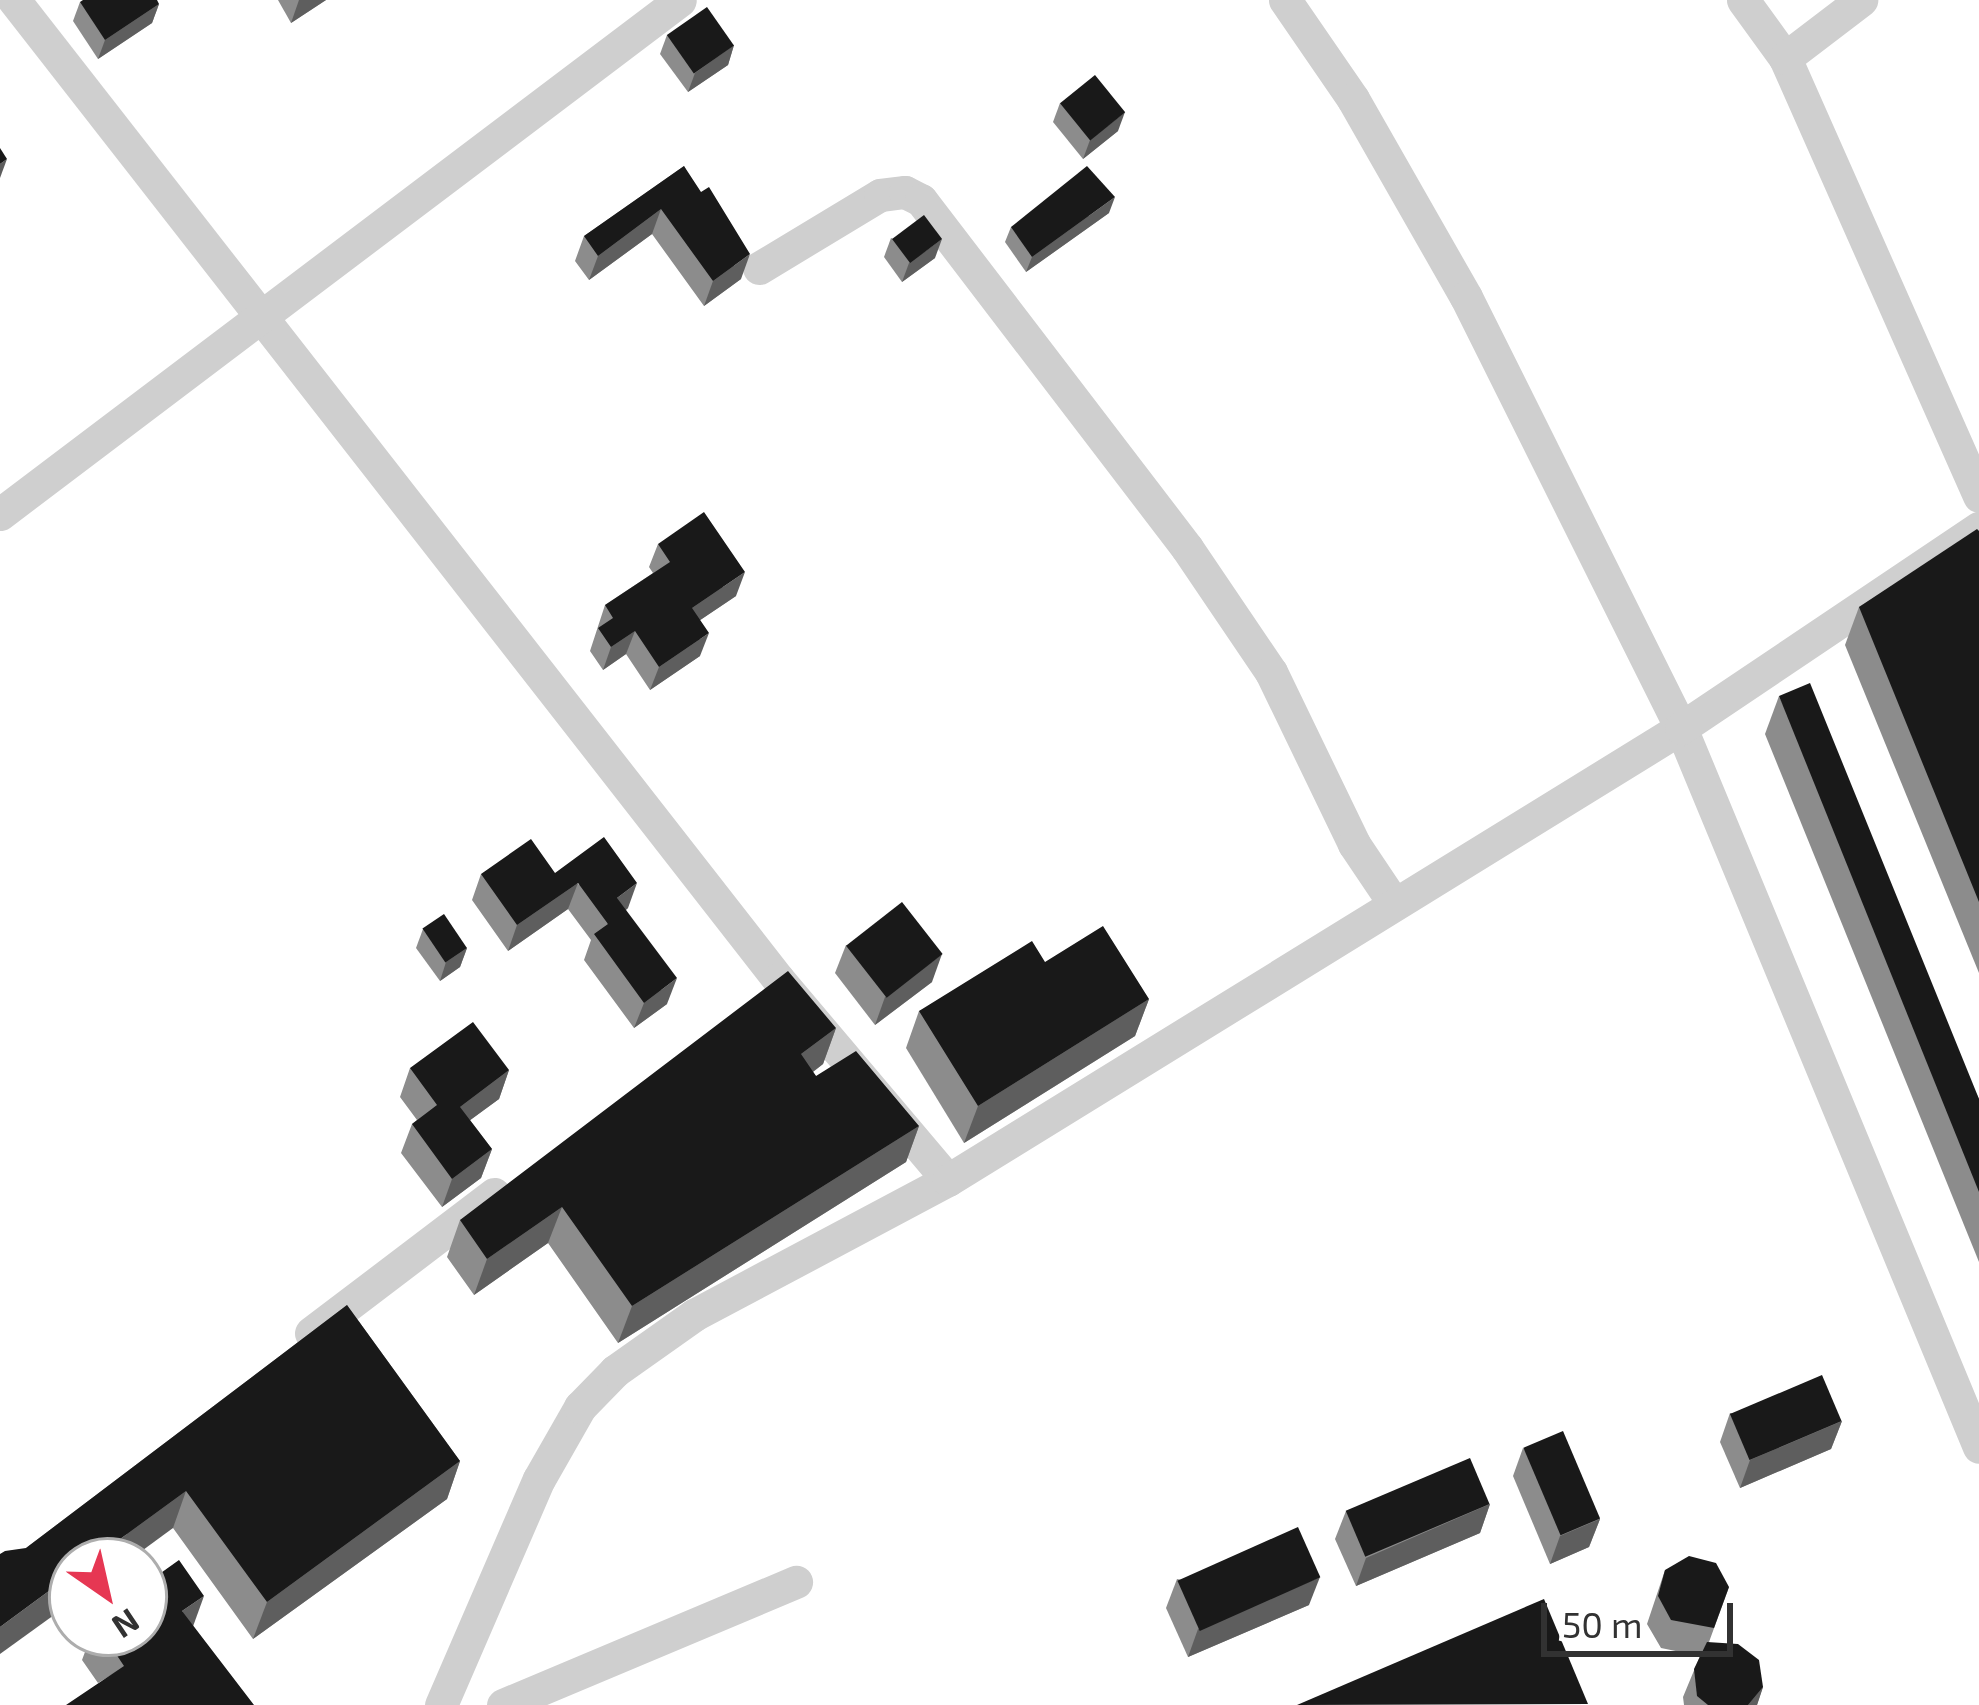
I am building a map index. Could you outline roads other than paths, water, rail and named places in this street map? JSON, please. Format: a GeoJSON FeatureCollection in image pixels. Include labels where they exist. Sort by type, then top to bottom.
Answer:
{"type":"FeatureCollection","features":[{"type":"Feature","properties":{"kind":"street"},"geometry":{"type":"LineString","coordinates":[[0,514],[680,0]]}},
{"type":"Feature","properties":{"kind":"street"},"geometry":{"type":"LineString","coordinates":[[1285,0],[1353,99],[1466,297],[1682,728],[1977,1437]]}},
{"type":"Feature","properties":{"kind":"street"},"geometry":{"type":"LineString","coordinates":[[1743,0],[1785,58],[1979,496]]}},
{"type":"Feature","properties":{"kind":"street"},"geometry":{"type":"LineString","coordinates":[[1785,58],[1862,0]]}},
{"type":"Feature","properties":{"kind":"street"},"geometry":{"type":"LineString","coordinates":[[24,3],[257,319],[768,986],[948,1180]]}},
{"type":"Feature","properties":{"kind":"street"},"geometry":{"type":"LineString","coordinates":[[759,268],[880,195],[905,192],[920,200],[1187,548],[1271,672],[1328,794],[1393,902]]}},
{"type":"Feature","properties":{"kind":"street"},"geometry":{"type":"LineString","coordinates":[[441,1705],[538,1479],[580,1407],[694,1315],[948,1180],[1682,728],[1979,528]]}},
{"type":"Feature","properties":{"kind":"street"},"geometry":{"type":"LineString","coordinates":[[284,1353],[531,1166]]}},
{"type":"Feature","properties":{"kind":"street"},"geometry":{"type":"LineString","coordinates":[[503,1705],[796,1582]]}}]}
